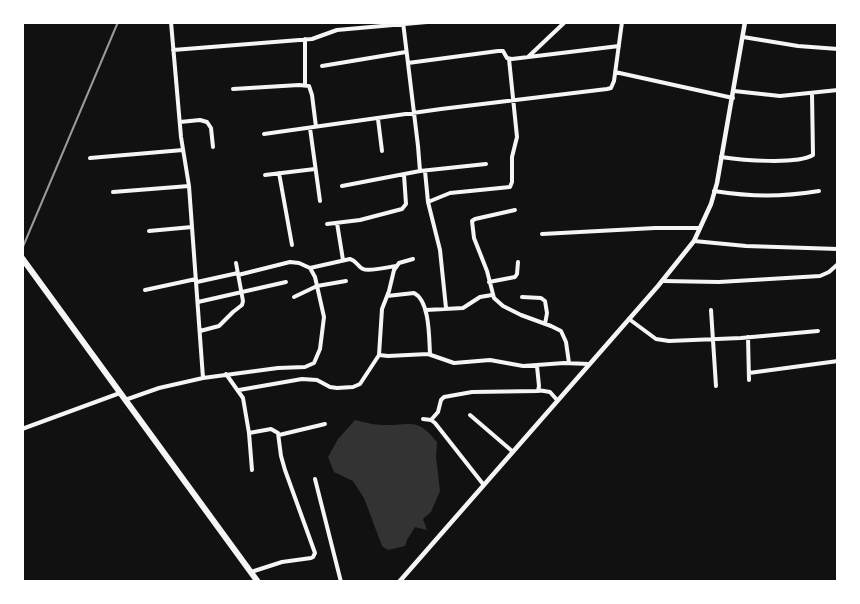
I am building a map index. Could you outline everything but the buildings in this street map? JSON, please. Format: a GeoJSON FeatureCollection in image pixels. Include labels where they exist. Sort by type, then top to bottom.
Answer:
{"type":"FeatureCollection","features":[{"type":"Feature","properties":{"kind":"highway"},"geometry":{"type":"LineString","coordinates":[[22,258],[258,582]]}},
{"type":"Feature","properties":{"kind":"street"},"geometry":{"type":"LineString","coordinates":[[171,22],[183,150],[189,186],[203,378]]}},
{"type":"Feature","properties":{"kind":"street"},"geometry":{"type":"LineString","coordinates":[[173,50],[305,39],[338,30],[427,22]]}},
{"type":"Feature","properties":{"kind":"street"},"geometry":{"type":"LineString","coordinates":[[528,57],[565,22]]}},
{"type":"Feature","properties":{"kind":"street"},"geometry":{"type":"LineString","coordinates":[[264,134],[608,89],[613,85],[616,72],[622,22]]}},
{"type":"Feature","properties":{"kind":"street"},"geometry":{"type":"LineString","coordinates":[[399,582],[512,450],[663,281],[694,241],[714,191],[733,98],[745,22]]}},
{"type":"Feature","properties":{"kind":"street"},"geometry":{"type":"LineString","coordinates":[[403,23],[415,113],[420,172]]}},
{"type":"Feature","properties":{"kind":"street"},"geometry":{"type":"LineString","coordinates":[[743,37],[798,46],[838,49]]}},
{"type":"Feature","properties":{"kind":"street"},"geometry":{"type":"LineString","coordinates":[[305,39],[305,85]]}},
{"type":"Feature","properties":{"kind":"street"},"geometry":{"type":"LineString","coordinates":[[509,59],[620,46]]}},
{"type":"Feature","properties":{"kind":"street"},"geometry":{"type":"LineString","coordinates":[[408,63],[498,51],[503,51],[509,59],[517,137],[512,157],[512,182],[510,187],[450,194],[428,202]]}},
{"type":"Feature","properties":{"kind":"street"},"geometry":{"type":"LineString","coordinates":[[322,66],[406,52]]}},
{"type":"Feature","properties":{"kind":"street"},"geometry":{"type":"LineString","coordinates":[[616,72],[733,98]]}},
{"type":"Feature","properties":{"kind":"street"},"geometry":{"type":"LineString","coordinates":[[233,89],[305,85],[311,90],[316,127]]}},
{"type":"Feature","properties":{"kind":"street"},"geometry":{"type":"LineString","coordinates":[[734,92],[772,96],[812,94],[838,90]]}},
{"type":"Feature","properties":{"kind":"street"},"geometry":{"type":"LineString","coordinates":[[721,157],[767,161],[813,156],[812,94]]}},
{"type":"Feature","properties":{"kind":"street"},"geometry":{"type":"LineString","coordinates":[[378,119],[382,151]]}},
{"type":"Feature","properties":{"kind":"street"},"geometry":{"type":"LineString","coordinates":[[180,122],[200,120],[207,122],[211,128],[213,147]]}},
{"type":"Feature","properties":{"kind":"street"},"geometry":{"type":"LineString","coordinates":[[310,128],[320,201]]}},
{"type":"Feature","properties":{"kind":"street"},"geometry":{"type":"LineString","coordinates":[[90,158],[183,150]]}},
{"type":"Feature","properties":{"kind":"street"},"geometry":{"type":"LineString","coordinates":[[342,186],[425,171],[486,164]]}},
{"type":"Feature","properties":{"kind":"street"},"geometry":{"type":"LineString","coordinates":[[265,175],[315,169]]}},
{"type":"Feature","properties":{"kind":"street"},"geometry":{"type":"LineString","coordinates":[[425,171],[428,202],[440,250],[446,308]]}},
{"type":"Feature","properties":{"kind":"street"},"geometry":{"type":"LineString","coordinates":[[279,173],[292,245]]}},
{"type":"Feature","properties":{"kind":"street"},"geometry":{"type":"LineString","coordinates":[[327,224],[360,220],[402,209],[406,204],[404,175]]}},
{"type":"Feature","properties":{"kind":"street"},"geometry":{"type":"LineString","coordinates":[[113,192],[189,186]]}},
{"type":"Feature","properties":{"kind":"street"},"geometry":{"type":"LineString","coordinates":[[714,191],[760,197],[788,196],[819,191]]}},
{"type":"Feature","properties":{"kind":"street"},"geometry":{"type":"LineString","coordinates":[[515,210],[472,221],[474,238],[487,271],[492,295],[503,306],[521,315],[557,328],[564,335],[569,363]]}},
{"type":"Feature","properties":{"kind":"street"},"geometry":{"type":"LineString","coordinates":[[337,223],[343,260]]}},
{"type":"Feature","properties":{"kind":"street"},"geometry":{"type":"LineString","coordinates":[[149,231],[192,227]]}},
{"type":"Feature","properties":{"kind":"street"},"geometry":{"type":"LineString","coordinates":[[542,234],[655,228],[700,228]]}},
{"type":"Feature","properties":{"kind":"street"},"geometry":{"type":"LineString","coordinates":[[694,241],[746,246],[838,249]]}},
{"type":"Feature","properties":{"kind":"street"},"geometry":{"type":"LineString","coordinates":[[145,290],[238,274],[290,262],[299,263],[310,268],[343,260],[354,260],[365,270],[396,266],[413,258]]}},
{"type":"Feature","properties":{"kind":"street"},"geometry":{"type":"LineString","coordinates":[[489,282],[515,278],[518,262]]}},
{"type":"Feature","properties":{"kind":"street"},"geometry":{"type":"LineString","coordinates":[[200,331],[217,328],[242,305],[243,300],[236,263]]}},
{"type":"Feature","properties":{"kind":"street"},"geometry":{"type":"LineString","coordinates":[[663,281],[719,282],[820,276],[829,272],[838,264]]}},
{"type":"Feature","properties":{"kind":"street"},"geometry":{"type":"LineString","coordinates":[[239,390],[302,379],[317,380],[334,388],[354,386],[363,381],[378,355],[381,315],[396,266]]}},
{"type":"Feature","properties":{"kind":"street"},"geometry":{"type":"LineString","coordinates":[[125,400],[159,388],[203,378],[278,368],[305,367],[314,363],[320,349],[324,317],[317,286],[310,268]]}},
{"type":"Feature","properties":{"kind":"street"},"geometry":{"type":"LineString","coordinates":[[294,297],[317,286],[346,281]]}},
{"type":"Feature","properties":{"kind":"street"},"geometry":{"type":"LineString","coordinates":[[198,302],[221,299],[241,292],[286,282]]}},
{"type":"Feature","properties":{"kind":"street"},"geometry":{"type":"LineString","coordinates":[[387,296],[417,294],[426,310],[430,354]]}},
{"type":"Feature","properties":{"kind":"street"},"geometry":{"type":"LineString","coordinates":[[426,310],[466,307],[480,297],[492,295]]}},
{"type":"Feature","properties":{"kind":"street"},"geometry":{"type":"LineString","coordinates":[[522,297],[540,298],[545,301],[547,312],[545,324]]}},
{"type":"Feature","properties":{"kind":"street"},"geometry":{"type":"LineString","coordinates":[[711,310],[716,386]]}},
{"type":"Feature","properties":{"kind":"street"},"geometry":{"type":"LineString","coordinates":[[629,319],[662,341],[748,337],[818,331]]}},
{"type":"Feature","properties":{"kind":"street"},"geometry":{"type":"LineString","coordinates":[[748,337],[749,380]]}},
{"type":"Feature","properties":{"kind":"street"},"geometry":{"type":"LineString","coordinates":[[378,355],[430,354],[454,363],[490,360],[523,366],[569,363],[589,364]]}},
{"type":"Feature","properties":{"kind":"street"},"geometry":{"type":"LineString","coordinates":[[749,373],[838,361]]}},
{"type":"Feature","properties":{"kind":"street"},"geometry":{"type":"LineString","coordinates":[[536,366],[538,390]]}},
{"type":"Feature","properties":{"kind":"street"},"geometry":{"type":"LineString","coordinates":[[226,374],[243,398],[252,470]]}},
{"type":"Feature","properties":{"kind":"street"},"geometry":{"type":"LineString","coordinates":[[431,420],[438,412],[444,396],[472,392],[533,392],[538,390],[550,392],[557,400]]}},
{"type":"Feature","properties":{"kind":"street"},"geometry":{"type":"LineString","coordinates":[[22,429],[120,393]]}},
{"type":"Feature","properties":{"kind":"street"},"geometry":{"type":"LineString","coordinates":[[470,415],[512,450]]}},
{"type":"Feature","properties":{"kind":"street"},"geometry":{"type":"LineString","coordinates":[[423,419],[431,420],[484,484]]}},
{"type":"Feature","properties":{"kind":"street"},"geometry":{"type":"LineString","coordinates":[[279,435],[325,424]]}},
{"type":"Feature","properties":{"kind":"street"},"geometry":{"type":"LineString","coordinates":[[249,434],[271,429],[279,435],[281,456],[285,470],[311,539],[314,555],[311,558],[282,562],[251,572]]}},
{"type":"Feature","properties":{"kind":"street"},"geometry":{"type":"LineString","coordinates":[[315,479],[341,582]]}},
{"type":"Feature","properties":{"kind":"shaded area"},"geometry":{"type":"Polygon","coordinates":[[[355,420],[380,425],[418,425],[437,442],[436,457],[440,491],[431,512],[423,519],[427,530],[415,527],[405,546],[388,550],[382,546],[364,498],[353,481],[334,472],[328,457],[338,439],[355,420]]]}},
{"type":"Feature","properties":{"kind":"railway"},"geometry":{"type":"LineString","coordinates":[[22,249],[118,22]]}}]}
